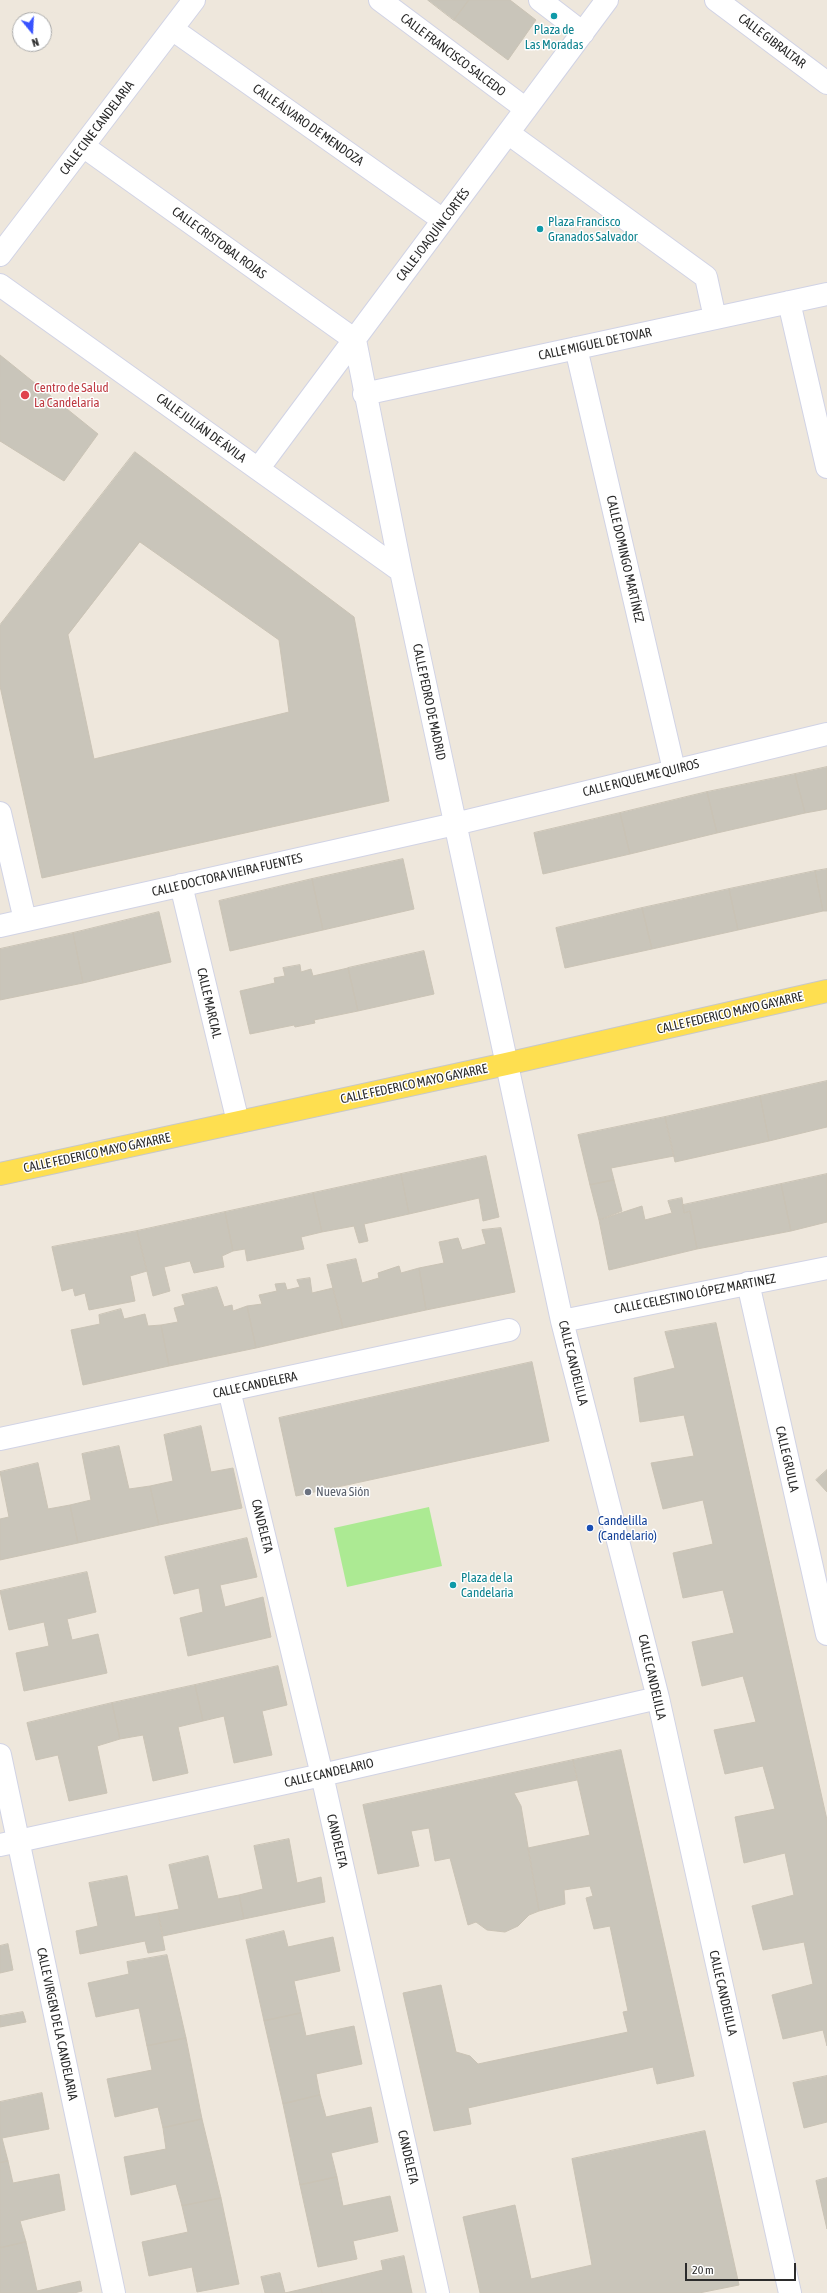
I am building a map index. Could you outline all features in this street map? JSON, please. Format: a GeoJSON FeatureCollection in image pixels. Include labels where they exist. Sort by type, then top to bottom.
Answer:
{"type":"FeatureCollection","features":[{"type":"Feature","properties":{"kind":"main road","name":"CALLE FEDERICO MAYO GAYARRE"},"geometry":{"type":"LineString","coordinates":[[0,1174],[506,1064],[827,991]]}},
{"type":"Feature","properties":{"kind":"street","name":"CALLE CINE CANDELARIA"},"geometry":{"type":"LineString","coordinates":[[0,255],[194,0]]}},
{"type":"Feature","properties":{"kind":"street","name":"CALLE FRANCISCO SALCEDO"},"geometry":{"type":"LineString","coordinates":[[380,0],[526,110]]}},
{"type":"Feature","properties":{"kind":"street"},"geometry":{"type":"LineString","coordinates":[[540,0],[583,33]]}},
{"type":"Feature","properties":{"kind":"street","name":"CALLE JOAQUÍN CORTÉS"},"geometry":{"type":"LineString","coordinates":[[258,469],[607,0]]}},
{"type":"Feature","properties":{"kind":"street","name":"CALLE GIBRALTAR"},"geometry":{"type":"LineString","coordinates":[[716,0],[827,83]]}},
{"type":"Feature","properties":{"kind":"street","name":"CALLE ÁLVARO DE MENDOZA"},"geometry":{"type":"LineString","coordinates":[[172,29],[443,220]]}},
{"type":"Feature","properties":{"kind":"street"},"geometry":{"type":"LineString","coordinates":[[508,133],[706,277],[715,318]]}},
{"type":"Feature","properties":{"kind":"street","name":"CALLE CRISTOBAL ROJAS"},"geometry":{"type":"LineString","coordinates":[[83,146],[354,340]]}},
{"type":"Feature","properties":{"kind":"street","name":"CALLE JULIÁN DE ÁVILA"},"geometry":{"type":"LineString","coordinates":[[0,285],[401,571]]}},
{"type":"Feature","properties":{"kind":"street","name":"CALLE MIGUEL DE TOVAR"},"geometry":{"type":"LineString","coordinates":[[364,394],[827,294]]}},
{"type":"Feature","properties":{"kind":"street"},"geometry":{"type":"LineString","coordinates":[[789,302],[827,467]]}},
{"type":"Feature","properties":{"kind":"street","name":"CALLE PEDRO DE MADRID"},"geometry":{"type":"LineString","coordinates":[[354,340],[401,571],[506,1064]]}},
{"type":"Feature","properties":{"kind":"street","name":"CALLE DOMINGO MARTÍNEZ"},"geometry":{"type":"LineString","coordinates":[[576,348],[674,770]]}},
{"type":"Feature","properties":{"kind":"street","name":"CALLE RIQUELME QUIROS"},"geometry":{"type":"LineString","coordinates":[[455,824],[827,734]]}},
{"type":"Feature","properties":{"kind":"street"},"geometry":{"type":"LineString","coordinates":[[0,813],[25,920]]}},
{"type":"Feature","properties":{"kind":"street","name":"CALLE DOCTORA VIEIRA FUENTES"},"geometry":{"type":"LineString","coordinates":[[0,926],[455,824]]}},
{"type":"Feature","properties":{"kind":"street","name":"CALLE MARCIAL"},"geometry":{"type":"LineString","coordinates":[[181,885],[238,1122]]}},
{"type":"Feature","properties":{"kind":"street","name":"CALLE CANDELILLA"},"geometry":{"type":"LineString","coordinates":[[506,1064],[562,1321],[658,1698],[790,2293]]}},
{"type":"Feature","properties":{"kind":"street","name":"CALLE CELESTINO LÓPEZ MARTINEZ"},"geometry":{"type":"LineString","coordinates":[[562,1321],[827,1268]]}},
{"type":"Feature","properties":{"kind":"street","name":"CALLE GRULLA"},"geometry":{"type":"LineString","coordinates":[[748,1283],[827,1634]]}},
{"type":"Feature","properties":{"kind":"street","name":"CALLE CANDELERA"},"geometry":{"type":"LineString","coordinates":[[0,1439],[509,1330]]}},
{"type":"Feature","properties":{"kind":"street","name":"CANDELETA"},"geometry":{"type":"LineString","coordinates":[[229,1390],[322,1775],[438,2293]]}},
{"type":"Feature","properties":{"kind":"street","name":"CALLE CANDELARIO"},"geometry":{"type":"LineString","coordinates":[[9,1843],[322,1775],[658,1698]]}},
{"type":"Feature","properties":{"kind":"street","name":"CALLE VIRGEN DE LA CANDELARIA"},"geometry":{"type":"LineString","coordinates":[[0,1755],[9,1843],[114,2293]]}},
{"type":"Feature","properties":{"kind":"green space"},"geometry":{"type":"Polygon","coordinates":[[[429,1507],[442,1566],[347,1587],[334,1528],[429,1507]]]}},
{"type":"Feature","properties":{"kind":"building"},"geometry":{"type":"Polygon","coordinates":[[[428,0],[469,0],[454,20],[428,0]]]}},
{"type":"Feature","properties":{"kind":"building"},"geometry":{"type":"Polygon","coordinates":[[[469,0],[510,0],[536,20],[508,60],[454,20],[469,0]]]}},
{"type":"Feature","properties":{"kind":"building","name":"Centro de Salud La Candelaria"},"geometry":{"type":"Polygon","coordinates":[[[0,355],[98,434],[64,481],[0,441],[0,355]]]}},
{"type":"Feature","properties":{"kind":"building"},"geometry":{"type":"Polygon","coordinates":[[[135,452],[354,617],[389,801],[42,878],[0,686],[0,625],[135,452]],[[140,542],[68,635],[94,759],[289,712],[279,640],[140,542]]]}},
{"type":"Feature","properties":{"kind":"building"},"geometry":{"type":"Polygon","coordinates":[[[827,767],[827,809],[805,813],[795,774],[827,767]]]}},
{"type":"Feature","properties":{"kind":"building"},"geometry":{"type":"Polygon","coordinates":[[[795,774],[805,813],[717,833],[707,792],[795,774]]]}},
{"type":"Feature","properties":{"kind":"building"},"geometry":{"type":"Polygon","coordinates":[[[707,792],[717,833],[630,854],[620,813],[707,792]]]}},
{"type":"Feature","properties":{"kind":"building"},"geometry":{"type":"Polygon","coordinates":[[[620,813],[630,854],[543,874],[534,833],[620,813]]]}},
{"type":"Feature","properties":{"kind":"building"},"geometry":{"type":"Polygon","coordinates":[[[403,859],[414,909],[323,930],[312,879],[403,859]]]}},
{"type":"Feature","properties":{"kind":"building"},"geometry":{"type":"Polygon","coordinates":[[[827,869],[827,911],[823,911],[815,871],[827,869]]]}},
{"type":"Feature","properties":{"kind":"building"},"geometry":{"type":"Polygon","coordinates":[[[815,871],[823,911],[738,930],[729,889],[815,871]]]}},
{"type":"Feature","properties":{"kind":"building"},"geometry":{"type":"Polygon","coordinates":[[[312,879],[323,930],[230,951],[219,901],[312,879]]]}},
{"type":"Feature","properties":{"kind":"building"},"geometry":{"type":"Polygon","coordinates":[[[729,889],[738,930],[652,949],[642,908],[729,889]]]}},
{"type":"Feature","properties":{"kind":"building"},"geometry":{"type":"Polygon","coordinates":[[[642,908],[652,949],[565,968],[556,928],[642,908]]]}},
{"type":"Feature","properties":{"kind":"building"},"geometry":{"type":"Polygon","coordinates":[[[159,912],[171,962],[83,983],[73,933],[159,912]]]}},
{"type":"Feature","properties":{"kind":"building"},"geometry":{"type":"Polygon","coordinates":[[[73,933],[83,983],[0,1000],[0,949],[73,933]]]}},
{"type":"Feature","properties":{"kind":"building"},"geometry":{"type":"Polygon","coordinates":[[[424,951],[434,994],[358,1011],[348,968],[424,951]]]}},
{"type":"Feature","properties":{"kind":"building"},"geometry":{"type":"Polygon","coordinates":[[[300,965],[301,972],[311,969],[313,976],[348,968],[358,1011],[314,1020],[315,1023],[295,1027],[294,1025],[250,1034],[240,991],[275,983],[274,978],[285,976],[283,968],[300,965]]]}},
{"type":"Feature","properties":{"kind":"building"},"geometry":{"type":"Polygon","coordinates":[[[827,1081],[827,1127],[769,1141],[760,1096],[827,1081]]]}},
{"type":"Feature","properties":{"kind":"building"},"geometry":{"type":"Polygon","coordinates":[[[760,1096],[769,1141],[675,1162],[665,1117],[760,1096]]]}},
{"type":"Feature","properties":{"kind":"building"},"geometry":{"type":"Polygon","coordinates":[[[665,1117],[674,1156],[611,1168],[614,1180],[590,1185],[578,1135],[665,1117]]]}},
{"type":"Feature","properties":{"kind":"building"},"geometry":{"type":"Polygon","coordinates":[[[486,1156],[499,1217],[483,1221],[479,1198],[409,1214],[401,1174],[486,1156]]]}},
{"type":"Feature","properties":{"kind":"building"},"geometry":{"type":"Polygon","coordinates":[[[401,1174],[409,1214],[364,1224],[368,1241],[359,1243],[354,1226],[322,1232],[313,1193],[401,1174]]]}},
{"type":"Feature","properties":{"kind":"building"},"geometry":{"type":"Polygon","coordinates":[[[827,1174],[827,1222],[791,1231],[781,1184],[827,1174]]]}},
{"type":"Feature","properties":{"kind":"building"},"geometry":{"type":"Polygon","coordinates":[[[614,1180],[622,1211],[599,1220],[590,1185],[614,1180]]]}},
{"type":"Feature","properties":{"kind":"building"},"geometry":{"type":"Polygon","coordinates":[[[781,1184],[791,1231],[697,1249],[690,1211],[684,1213],[683,1205],[781,1184]]]}},
{"type":"Feature","properties":{"kind":"building"},"geometry":{"type":"Polygon","coordinates":[[[313,1193],[322,1232],[301,1237],[304,1249],[247,1261],[245,1249],[233,1251],[225,1212],[313,1193]]]}},
{"type":"Feature","properties":{"kind":"building"},"geometry":{"type":"Polygon","coordinates":[[[682,1198],[684,1213],[690,1211],[697,1249],[609,1270],[599,1220],[642,1206],[645,1220],[672,1213],[668,1201],[682,1198]]]}},
{"type":"Feature","properties":{"kind":"building"},"geometry":{"type":"Polygon","coordinates":[[[225,1212],[233,1251],[222,1256],[224,1267],[194,1273],[190,1261],[164,1267],[170,1291],[153,1296],[137,1231],[225,1212]]]}},
{"type":"Feature","properties":{"kind":"building"},"geometry":{"type":"Polygon","coordinates":[[[501,1228],[515,1292],[426,1310],[419,1268],[444,1263],[439,1242],[458,1238],[462,1250],[486,1244],[482,1230],[501,1228]]]}},
{"type":"Feature","properties":{"kind":"building"},"geometry":{"type":"Polygon","coordinates":[[[137,1231],[147,1271],[130,1276],[135,1301],[89,1310],[85,1293],[75,1296],[73,1288],[62,1291],[52,1247],[137,1231]]]}},
{"type":"Feature","properties":{"kind":"building"},"geometry":{"type":"Polygon","coordinates":[[[356,1259],[362,1283],[379,1278],[378,1273],[399,1266],[401,1273],[419,1268],[426,1310],[343,1328],[327,1265],[356,1259]]]}},
{"type":"Feature","properties":{"kind":"building"},"geometry":{"type":"Polygon","coordinates":[[[310,1278],[312,1293],[333,1288],[343,1328],[256,1348],[247,1306],[262,1304],[259,1295],[277,1291],[275,1284],[285,1283],[287,1290],[300,1287],[297,1280],[310,1278]]]}},
{"type":"Feature","properties":{"kind":"building"},"geometry":{"type":"Polygon","coordinates":[[[217,1287],[224,1307],[232,1305],[233,1311],[247,1306],[256,1348],[169,1366],[161,1325],[178,1322],[174,1308],[185,1305],[182,1295],[217,1287]]]}},
{"type":"Feature","properties":{"kind":"building"},"geometry":{"type":"Polygon","coordinates":[[[121,1309],[124,1319],[145,1314],[148,1326],[161,1325],[169,1366],[83,1385],[71,1330],[100,1324],[99,1315],[121,1309]]]}},
{"type":"Feature","properties":{"kind":"building"},"geometry":{"type":"Polygon","coordinates":[[[716,1323],[827,1820],[827,2046],[823,2030],[783,2039],[772,1995],[813,1984],[804,1942],[763,1950],[752,1906],[794,1895],[785,1853],[744,1863],[735,1817],[775,1809],[763,1766],[725,1774],[714,1730],[756,1722],[743,1676],[702,1686],[692,1642],[734,1633],[723,1590],[683,1598],[673,1553],[713,1544],[703,1500],[663,1509],[651,1463],[694,1456],[684,1415],[640,1422],[634,1378],[675,1368],[665,1332],[716,1323]]]}},
{"type":"Feature","properties":{"kind":"building"},"geometry":{"type":"Polygon","coordinates":[[[532,1362],[549,1441],[296,1496],[279,1418],[532,1362]]]}},
{"type":"Feature","properties":{"kind":"building"},"geometry":{"type":"Polygon","coordinates":[[[201,1426],[211,1472],[233,1468],[242,1508],[159,1525],[150,1486],[173,1481],[164,1435],[201,1426]]]}},
{"type":"Feature","properties":{"kind":"building"},"geometry":{"type":"Polygon","coordinates":[[[119,1446],[129,1489],[150,1486],[159,1525],[78,1543],[70,1505],[91,1500],[82,1454],[119,1446]]]}},
{"type":"Feature","properties":{"kind":"building"},"geometry":{"type":"Polygon","coordinates":[[[38,1463],[48,1509],[70,1505],[78,1543],[0,1560],[0,1519],[9,1517],[0,1472],[38,1463]]]}},
{"type":"Feature","properties":{"kind":"building"},"geometry":{"type":"Polygon","coordinates":[[[827,1470],[827,1492],[816,1480],[827,1470]]]}},
{"type":"Feature","properties":{"kind":"building"},"geometry":{"type":"Polygon","coordinates":[[[247,1538],[257,1577],[220,1585],[225,1607],[263,1597],[271,1637],[188,1656],[180,1618],[203,1612],[199,1588],[174,1594],[165,1557],[247,1538]]]}},
{"type":"Feature","properties":{"kind":"building"},"geometry":{"type":"Polygon","coordinates":[[[87,1572],[96,1612],[67,1619],[72,1640],[98,1634],[107,1673],[24,1691],[16,1653],[49,1646],[44,1622],[9,1630],[0,1591],[87,1572]]]}},
{"type":"Feature","properties":{"kind":"building"},"geometry":{"type":"Polygon","coordinates":[[[278,1666],[287,1705],[262,1711],[272,1755],[234,1763],[224,1716],[203,1721],[195,1685],[278,1666]]]}},
{"type":"Feature","properties":{"kind":"building"},"geometry":{"type":"Polygon","coordinates":[[[195,1685],[203,1721],[178,1727],[188,1773],[153,1781],[143,1735],[120,1739],[112,1703],[195,1685]]]}},
{"type":"Feature","properties":{"kind":"building"},"geometry":{"type":"Polygon","coordinates":[[[112,1703],[120,1739],[97,1746],[107,1793],[69,1801],[58,1755],[36,1760],[27,1723],[112,1703]]]}},
{"type":"Feature","properties":{"kind":"building"},"geometry":{"type":"Polygon","coordinates":[[[621,1750],[694,2076],[657,2084],[653,2067],[468,2108],[471,2124],[434,2131],[403,1993],[441,1985],[456,2052],[470,2056],[478,2064],[628,2032],[623,2012],[628,2011],[610,1926],[594,1929],[586,1898],[593,1896],[590,1886],[564,1890],[565,1904],[539,1911],[528,1848],[590,1835],[573,1760],[621,1750]]]}},
{"type":"Feature","properties":{"kind":"building"},"geometry":{"type":"Polygon","coordinates":[[[573,1760],[577,1780],[514,1793],[521,1806],[539,1911],[529,1915],[518,1926],[505,1932],[487,1930],[476,1922],[468,1925],[450,1858],[435,1861],[429,1828],[411,1831],[419,1866],[378,1874],[363,1805],[573,1760]]]}},
{"type":"Feature","properties":{"kind":"building"},"geometry":{"type":"Polygon","coordinates":[[[289,1839],[297,1883],[321,1877],[325,1902],[244,1919],[239,1895],[263,1889],[254,1846],[289,1839]]]}},
{"type":"Feature","properties":{"kind":"building"},"geometry":{"type":"Polygon","coordinates":[[[208,1856],[218,1899],[239,1895],[244,1919],[163,1936],[158,1913],[179,1909],[169,1865],[208,1856]]]}},
{"type":"Feature","properties":{"kind":"building"},"geometry":{"type":"Polygon","coordinates":[[[127,1876],[135,1917],[158,1913],[165,1950],[148,1953],[145,1941],[80,1954],[76,1931],[98,1926],[89,1883],[127,1876]]]}},
{"type":"Feature","properties":{"kind":"building"},"geometry":{"type":"Polygon","coordinates":[[[284,1931],[288,1947],[333,1937],[340,1971],[294,1981],[301,2013],[264,2021],[246,1940],[284,1931]]]}},
{"type":"Feature","properties":{"kind":"building"},"geometry":{"type":"Polygon","coordinates":[[[8,1944],[13,1970],[0,1973],[0,1946],[8,1944]]]}},
{"type":"Feature","properties":{"kind":"building"},"geometry":{"type":"Polygon","coordinates":[[[167,1955],[186,2038],[147,2046],[139,2008],[96,2017],[88,1983],[129,1974],[127,1962],[167,1955]]]}},
{"type":"Feature","properties":{"kind":"building"},"geometry":{"type":"Polygon","coordinates":[[[23,2012],[26,2022],[0,2027],[0,2016],[23,2012]]]}},
{"type":"Feature","properties":{"kind":"building"},"geometry":{"type":"Polygon","coordinates":[[[301,2013],[306,2036],[354,2026],[362,2064],[316,2074],[320,2095],[283,2104],[264,2021],[301,2013]]]}},
{"type":"Feature","properties":{"kind":"building"},"geometry":{"type":"Polygon","coordinates":[[[186,2038],[202,2119],[163,2128],[158,2107],[115,2117],[107,2079],[152,2070],[147,2046],[186,2038]]]}},
{"type":"Feature","properties":{"kind":"building"},"geometry":{"type":"Polygon","coordinates":[[[827,2076],[827,2122],[804,2128],[793,2083],[827,2076]]]}},
{"type":"Feature","properties":{"kind":"building"},"geometry":{"type":"Polygon","coordinates":[[[42,2093],[49,2129],[2,2138],[8,2161],[0,2163],[0,2102],[42,2093]]]}},
{"type":"Feature","properties":{"kind":"building"},"geometry":{"type":"Polygon","coordinates":[[[320,2095],[326,2117],[371,2107],[378,2142],[331,2153],[337,2177],[300,2185],[283,2104],[320,2095]]]}},
{"type":"Feature","properties":{"kind":"building"},"geometry":{"type":"Polygon","coordinates":[[[202,2119],[221,2198],[182,2206],[176,2184],[131,2195],[124,2157],[166,2149],[163,2128],[202,2119]]]}},
{"type":"Feature","properties":{"kind":"building"},"geometry":{"type":"Polygon","coordinates":[[[705,2131],[739,2285],[699,2293],[480,2293],[463,2217],[515,2205],[531,2279],[592,2265],[572,2159],[705,2131]]]}},
{"type":"Feature","properties":{"kind":"building"},"geometry":{"type":"Polygon","coordinates":[[[8,2161],[13,2183],[59,2174],[65,2210],[20,2221],[26,2242],[0,2248],[0,2163],[8,2161]]]}},
{"type":"Feature","properties":{"kind":"building"},"geometry":{"type":"Polygon","coordinates":[[[337,2177],[343,2206],[390,2196],[398,2231],[353,2241],[357,2259],[318,2267],[300,2185],[337,2177]]]}},
{"type":"Feature","properties":{"kind":"building"},"geometry":{"type":"Polygon","coordinates":[[[827,2178],[827,2229],[816,2181],[827,2178]]]}},
{"type":"Feature","properties":{"kind":"building"},"geometry":{"type":"Polygon","coordinates":[[[221,2198],[239,2284],[197,2292],[192,2267],[149,2276],[142,2242],[188,2232],[182,2206],[221,2198]]]}},
{"type":"Feature","properties":{"kind":"building"},"geometry":{"type":"Polygon","coordinates":[[[26,2242],[37,2291],[80,2281],[82,2291],[74,2293],[0,2293],[0,2248],[26,2242]]]}},
{"type":"Feature","properties":{"kind":"building"},"geometry":{"type":"Polygon","coordinates":[[[404,2256],[412,2293],[322,2293],[320,2285],[383,2270],[381,2261],[404,2256]]]}},
{"type":"Feature","properties":{"kind":"building"},"geometry":{"type":"Polygon","coordinates":[[[280,2273],[285,2293],[265,2293],[261,2277],[280,2273]]]}},
{"type":"Feature","properties":{"kind":"building"},"geometry":{"type":"Polygon","coordinates":[[[320,2285],[322,2293],[285,2293],[320,2285]]]}},
{"type":"Feature","properties":{"kind":"place","name":"Plaza de Las Moradas"},"geometry":{"type":"Point","coordinates":[554,16]}},
{"type":"Feature","properties":{"kind":"place","name":"Plaza Francisco Granados Salvador"},"geometry":{"type":"Point","coordinates":[540,229]}},
{"type":"Feature","properties":{"kind":"place","name":"Centro de Salud La Candelaria"},"geometry":{"type":"Point","coordinates":[25,395]}},
{"type":"Feature","properties":{"kind":"place","name":"Nueva Sión"},"geometry":{"type":"Point","coordinates":[308,1492]}},
{"type":"Feature","properties":{"kind":"place","name":"Candelilla (Candelario)"},"geometry":{"type":"Point","coordinates":[590,1528]}},
{"type":"Feature","properties":{"kind":"place","name":"Plaza de la Candelaria"},"geometry":{"type":"Point","coordinates":[453,1585]}}]}
